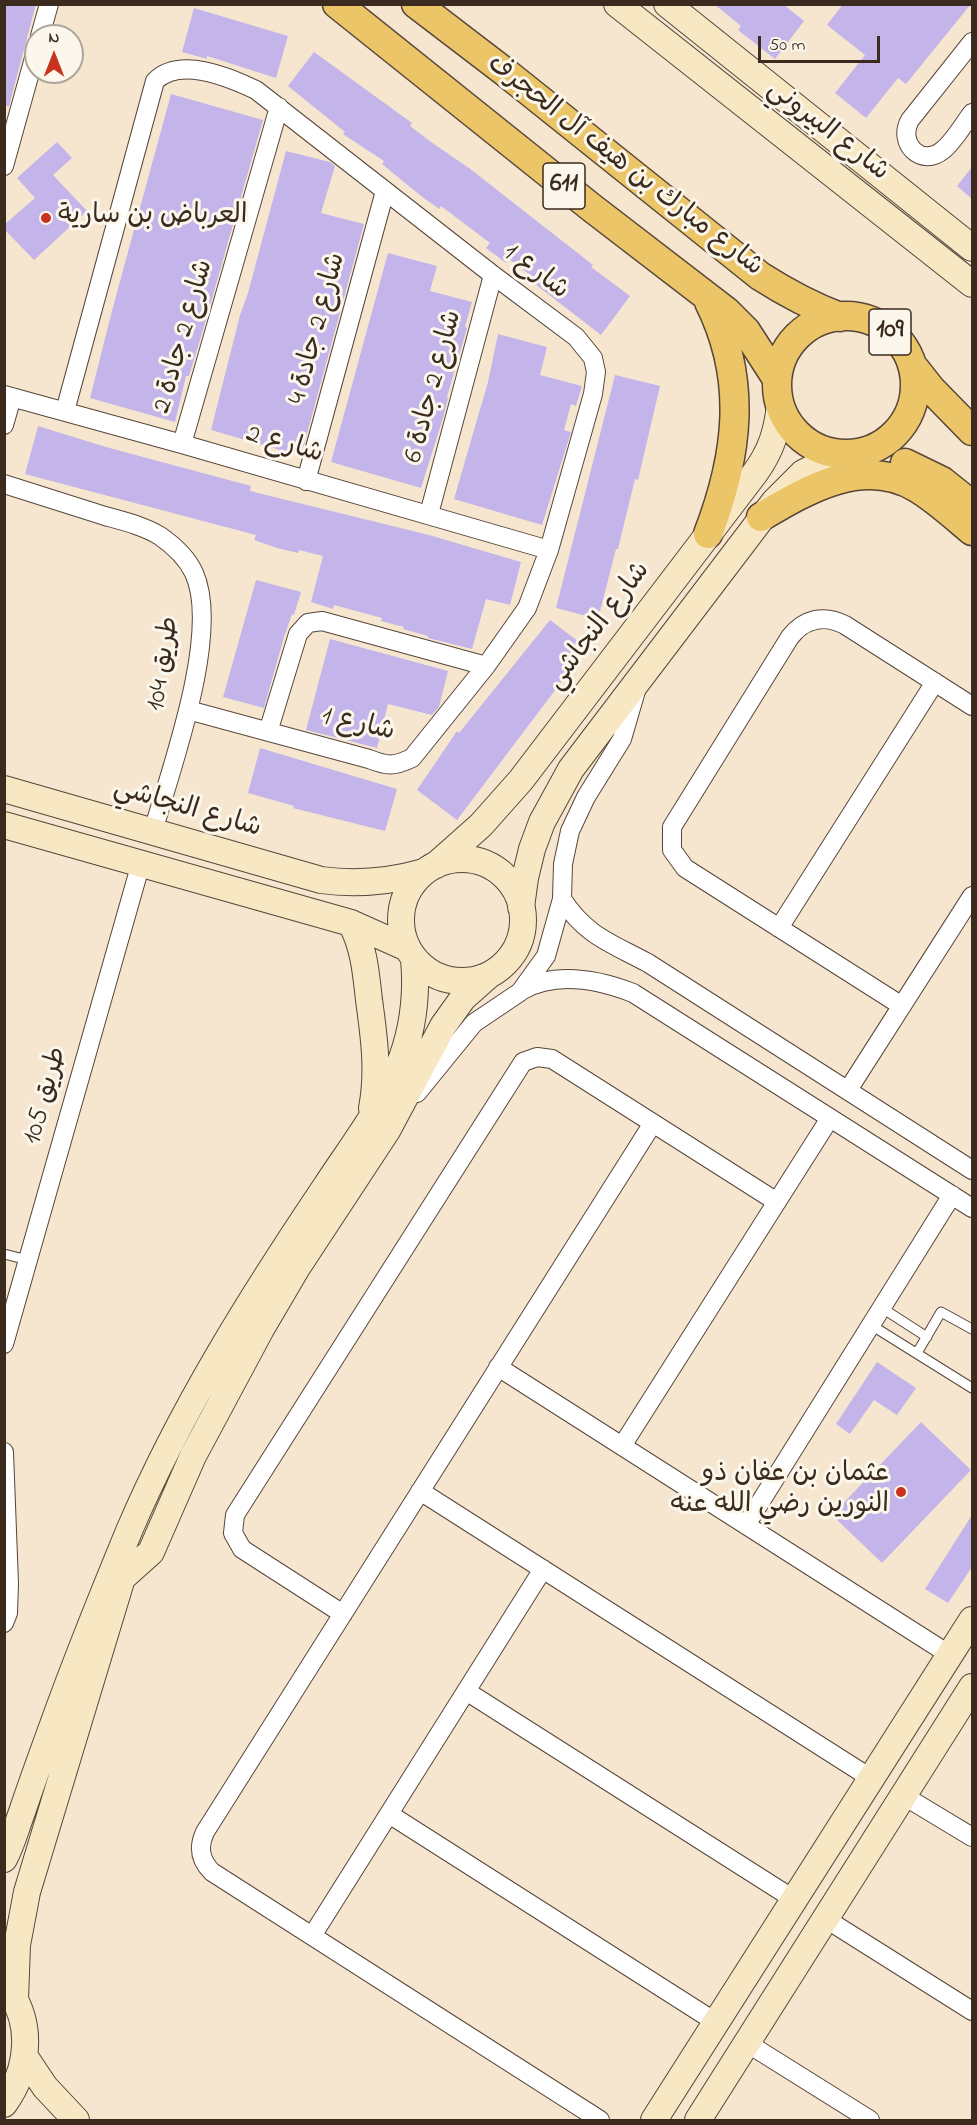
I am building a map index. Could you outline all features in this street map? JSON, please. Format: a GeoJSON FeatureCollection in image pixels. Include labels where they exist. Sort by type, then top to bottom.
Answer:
{"type":"FeatureCollection","features":[{"type":"Feature","properties":{"kind":"main road","name":"شارع مبارك بن هيف آل الحجرف"},"geometry":{"type":"LineString","coordinates":[[337,4],[592,208],[726,311],[746,331],[778,392]]}},
{"type":"Feature","properties":{"kind":"main road","name":"شارع مبارك بن هيف آل الحجرف"},"geometry":{"type":"LineString","coordinates":[[416,4],[505,72],[612,160],[760,276],[812,306],[840,317]]}},
{"type":"Feature","properties":{"kind":"main road"},"geometry":{"type":"LineString","coordinates":[[437,4],[505,72]]}},
{"type":"Feature","properties":{"kind":"main road"},"geometry":{"type":"LineString","coordinates":[[704,292],[725,343],[736,397],[734,442],[720,501],[708,534]]}},
{"type":"Feature","properties":{"kind":"main road","name":"109"},"geometry":{"type":"LineString","coordinates":[[778,392],[785,353],[792,342],[813,325],[840,317],[866,320],[890,332],[907,353],[912,365],[915,392],[907,418],[890,438],[853,452]]}},
{"type":"Feature","properties":{"kind":"main road"},"geometry":{"type":"LineString","coordinates":[[912,365],[931,389],[972,432]]}},
{"type":"Feature","properties":{"kind":"main road"},"geometry":{"type":"LineString","coordinates":[[778,392],[789,423],[802,439],[826,451],[853,452],[918,468],[942,481],[972,505]]}},
{"type":"Feature","properties":{"kind":"main road"},"geometry":{"type":"LineString","coordinates":[[761,517],[828,482],[846,477],[876,475],[918,488],[972,531]]}},
{"type":"Feature","properties":{"kind":"street"},"geometry":{"type":"LineString","coordinates":[[43,24],[49,4]]}},
{"type":"Feature","properties":{"kind":"street","name":"شارع البيروني"},"geometry":{"type":"LineString","coordinates":[[667,4],[972,248]]}},
{"type":"Feature","properties":{"kind":"street","name":"شارع البيروني"},"geometry":{"type":"LineString","coordinates":[[622,7],[972,284]]}},
{"type":"Feature","properties":{"kind":"street"},"geometry":{"type":"LineString","coordinates":[[972,42],[910,120],[905,135],[908,144],[914,153],[923,156],[935,155],[944,150],[972,113]]}},
{"type":"Feature","properties":{"kind":"street","name":"شارع 1"},"geometry":{"type":"LineString","coordinates":[[65,411],[155,81],[162,74],[171,70],[192,69],[231,78],[256,90],[576,338],[593,358],[596,372],[593,394],[549,550],[527,608],[486,666],[412,759],[401,764],[387,766],[369,759],[188,710]]}},
{"type":"Feature","properties":{"kind":"street"},"geometry":{"type":"LineString","coordinates":[[4,166],[27,84]]}},
{"type":"Feature","properties":{"kind":"street","name":"شارع 2 جادة 2"},"geometry":{"type":"LineString","coordinates":[[182,444],[279,107]]}},
{"type":"Feature","properties":{"kind":"street","name":"شارع 2 جادة 4"},"geometry":{"type":"LineString","coordinates":[[306,481],[385,191]]}},
{"type":"Feature","properties":{"kind":"street","name":"شارع 2 جادة 6"},"geometry":{"type":"LineString","coordinates":[[429,514],[492,275]]}},
{"type":"Feature","properties":{"kind":"street","name":"شارع النجاشي"},"geometry":{"type":"LineString","coordinates":[[4,789],[321,880],[363,884],[384,882],[430,869],[481,825],[508,795],[766,458],[774,441],[778,392]]}},
{"type":"Feature","properties":{"kind":"street"},"geometry":{"type":"LineString","coordinates":[[4,425],[8,396]]}},
{"type":"Feature","properties":{"kind":"street","name":"شارع 2"},"geometry":{"type":"LineString","coordinates":[[8,396],[549,550]]}},
{"type":"Feature","properties":{"kind":"street"},"geometry":{"type":"LineString","coordinates":[[521,907],[532,849],[555,795],[571,770],[761,517],[787,486],[803,473],[853,452]]}},
{"type":"Feature","properties":{"kind":"street","name":"طريق 104"},"geometry":{"type":"LineString","coordinates":[[4,484],[159,535],[180,552],[194,573],[203,616],[200,647],[188,710],[153,831]]}},
{"type":"Feature","properties":{"kind":"street"},"geometry":{"type":"LineString","coordinates":[[902,1006],[685,868],[672,849],[671,834],[675,820],[790,637],[803,624],[819,619],[837,621],[972,706]]}},
{"type":"Feature","properties":{"kind":"street"},"geometry":{"type":"LineString","coordinates":[[268,732],[298,634],[308,623],[322,621],[486,666]]}},
{"type":"Feature","properties":{"kind":"street"},"geometry":{"type":"LineString","coordinates":[[520,992],[546,956],[562,899],[563,864],[570,831],[586,797],[622,739],[640,677]]}},
{"type":"Feature","properties":{"kind":"street"},"geometry":{"type":"LineString","coordinates":[[779,928],[935,682]]}},
{"type":"Feature","properties":{"kind":"street"},"geometry":{"type":"LineString","coordinates":[[4,825],[351,922],[411,953]]}},
{"type":"Feature","properties":{"kind":"street"},"geometry":{"type":"LineString","coordinates":[[4,1859],[60,1703],[130,1529],[170,1442],[216,1358],[264,1282],[378,1125],[452,1012],[463,998],[501,967],[517,946],[523,920],[521,907],[510,882],[500,873],[489,865],[462,859],[430,869],[414,882],[402,907],[400,921],[402,935],[411,953],[424,968],[449,980],[476,980],[489,975]]}},
{"type":"Feature","properties":{"kind":"street","name":"طريق 105"},"geometry":{"type":"LineString","coordinates":[[4,1344],[141,863]]}},
{"type":"Feature","properties":{"kind":"street"},"geometry":{"type":"LineString","coordinates":[[848,1090],[972,896]]}},
{"type":"Feature","properties":{"kind":"street"},"geometry":{"type":"LineString","coordinates":[[562,899],[576,918],[593,934],[648,963],[972,1168]]}},
{"type":"Feature","properties":{"kind":"street"},"geometry":{"type":"LineString","coordinates":[[351,922],[363,952],[374,1037],[378,1125]]}},
{"type":"Feature","properties":{"kind":"street"},"geometry":{"type":"LineString","coordinates":[[4,2104],[17,2084],[25,2057],[25,2028],[10,1992],[27,1892],[122,1578],[151,1552],[193,1456],[261,1329],[378,1125],[402,1062],[415,1011],[417,985],[411,953]]}},
{"type":"Feature","properties":{"kind":"street"},"geometry":{"type":"LineString","coordinates":[[378,1125],[474,1023],[532,985],[573,979],[614,986],[633,993],[972,1208]]}},
{"type":"Feature","properties":{"kind":"street"},"geometry":{"type":"LineString","coordinates":[[343,1614],[242,1549],[233,1533],[235,1515],[523,1062],[537,1056],[552,1059],[777,1202]]}},
{"type":"Feature","properties":{"kind":"street"},"geometry":{"type":"LineString","coordinates":[[622,1446],[830,1118]]}},
{"type":"Feature","properties":{"kind":"street"},"geometry":{"type":"LineString","coordinates":[[600,2121],[212,1872],[201,1857],[200,1849],[204,1832],[653,1123]]}},
{"type":"Feature","properties":{"kind":"street"},"geometry":{"type":"LineString","coordinates":[[746,1525],[952,1195]]}},
{"type":"Feature","properties":{"kind":"street"},"geometry":{"type":"LineString","coordinates":[[498,1367],[950,1655]]}},
{"type":"Feature","properties":{"kind":"street"},"geometry":{"type":"LineString","coordinates":[[4,1452],[9,1584],[8,1613],[4,1623]]}},
{"type":"Feature","properties":{"kind":"street"},"geometry":{"type":"LineString","coordinates":[[420,1491],[872,1779]]}},
{"type":"Feature","properties":{"kind":"street"},"geometry":{"type":"LineString","coordinates":[[312,1936],[543,1569]]}},
{"type":"Feature","properties":{"kind":"street"},"geometry":{"type":"LineString","coordinates":[[654,2121],[972,1620]]}},
{"type":"Feature","properties":{"kind":"street"},"geometry":{"type":"LineString","coordinates":[[698,2121],[972,1687]]}},
{"type":"Feature","properties":{"kind":"street"},"geometry":{"type":"LineString","coordinates":[[466,1691],[795,1900]]}},
{"type":"Feature","properties":{"kind":"street"},"geometry":{"type":"LineString","coordinates":[[904,1796],[972,1837]]}},
{"type":"Feature","properties":{"kind":"street"},"geometry":{"type":"LineString","coordinates":[[388,1815],[717,2023]]}},
{"type":"Feature","properties":{"kind":"street"},"geometry":{"type":"LineString","coordinates":[[826,1919],[972,2011]]}},
{"type":"Feature","properties":{"kind":"street"},"geometry":{"type":"LineString","coordinates":[[747,2043],[870,2121]]}},
{"type":"Feature","properties":{"kind":"street"},"geometry":{"type":"LineString","coordinates":[[25,2057],[45,2087],[76,2121]]}},
{"type":"Feature","properties":{"kind":"lane"},"geometry":{"type":"LineString","coordinates":[[4,1254],[28,1260]]}},
{"type":"Feature","properties":{"kind":"lane"},"geometry":{"type":"LineString","coordinates":[[882,1308],[927,1336]]}},
{"type":"Feature","properties":{"kind":"lane"},"geometry":{"type":"LineString","coordinates":[[917,1353],[941,1312],[972,1329]]}},
{"type":"Feature","properties":{"kind":"lane"},"geometry":{"type":"LineString","coordinates":[[871,1325],[972,1388]]}},
{"type":"Feature","properties":{"kind":"building"},"geometry":{"type":"Polygon","coordinates":[[[4,4],[36,4],[31,24],[24,24],[24,49],[9,106],[4,106],[4,4]]]}},
{"type":"Feature","properties":{"kind":"building"},"geometry":{"type":"Polygon","coordinates":[[[714,4],[783,4],[804,21],[775,59],[738,30],[741,26],[714,4]]]}},
{"type":"Feature","properties":{"kind":"building"},"geometry":{"type":"Polygon","coordinates":[[[843,4],[971,4],[906,84],[898,78],[866,118],[835,93],[865,55],[827,25],[843,4]]]}},
{"type":"Feature","properties":{"kind":"building"},"geometry":{"type":"Polygon","coordinates":[[[194,8],[288,36],[276,78],[207,56],[207,59],[182,52],[194,8]]]}},
{"type":"Feature","properties":{"kind":"building"},"geometry":{"type":"Polygon","coordinates":[[[314,52],[412,123],[410,126],[469,168],[630,296],[601,335],[526,277],[529,274],[509,259],[506,263],[486,248],[490,243],[441,206],[439,209],[421,196],[382,164],[384,161],[343,134],[345,132],[288,86],[314,52]]]}},
{"type":"Feature","properties":{"kind":"building"},"geometry":{"type":"Polygon","coordinates":[[[171,94],[263,120],[203,330],[189,376],[186,376],[175,422],[90,398],[171,94]]]}},
{"type":"Feature","properties":{"kind":"building","name":"العرباض بن سارية"},"geometry":{"type":"Polygon","coordinates":[[[57,142],[72,158],[53,175],[87,211],[34,260],[4,229],[4,225],[35,198],[17,178],[57,142]]]}},
{"type":"Feature","properties":{"kind":"building"},"geometry":{"type":"Polygon","coordinates":[[[286,151],[330,162],[335,166],[321,213],[364,224],[301,456],[211,430],[240,315],[286,151]]]}},
{"type":"Feature","properties":{"kind":"building"},"geometry":{"type":"Polygon","coordinates":[[[972,167],[972,199],[957,186],[972,167]]]}},
{"type":"Feature","properties":{"kind":"building"},"geometry":{"type":"Polygon","coordinates":[[[388,253],[437,266],[430,291],[472,302],[443,418],[421,488],[331,462],[388,253]]]}},
{"type":"Feature","properties":{"kind":"building"},"geometry":{"type":"Polygon","coordinates":[[[498,334],[547,347],[540,375],[582,386],[576,406],[571,404],[564,430],[571,432],[542,525],[454,499],[488,382],[498,334]]]}},
{"type":"Feature","properties":{"kind":"building"},"geometry":{"type":"Polygon","coordinates":[[[615,375],[660,386],[638,480],[635,479],[598,619],[556,608],[615,375]]]}},
{"type":"Feature","properties":{"kind":"building"},"geometry":{"type":"Polygon","coordinates":[[[38,426],[251,486],[250,491],[429,535],[521,562],[510,605],[486,599],[472,649],[428,638],[428,636],[403,629],[404,627],[381,621],[382,618],[334,605],[333,609],[311,602],[323,556],[277,548],[254,540],[256,535],[25,474],[38,426]]]}},
{"type":"Feature","properties":{"kind":"building"},"geometry":{"type":"Polygon","coordinates":[[[256,580],[301,592],[284,637],[264,708],[223,697],[256,580]]]}},
{"type":"Feature","properties":{"kind":"building"},"geometry":{"type":"Polygon","coordinates":[[[550,620],[587,648],[457,820],[417,790],[457,731],[459,733],[550,620]]]}},
{"type":"Feature","properties":{"kind":"building"},"geometry":{"type":"Polygon","coordinates":[[[330,639],[448,671],[439,707],[432,715],[388,704],[377,748],[306,730],[330,639]]]}},
{"type":"Feature","properties":{"kind":"building"},"geometry":{"type":"Polygon","coordinates":[[[260,748],[397,789],[385,831],[293,808],[294,806],[248,793],[260,748]]]}},
{"type":"Feature","properties":{"kind":"building"},"geometry":{"type":"Polygon","coordinates":[[[877,1362],[916,1388],[897,1415],[874,1400],[850,1434],[836,1424],[877,1362]]]}},
{"type":"Feature","properties":{"kind":"building","name":"عثمان بن عفان ذو النورين رضي الله عنه"},"geometry":{"type":"Polygon","coordinates":[[[921,1422],[971,1470],[882,1563],[832,1515],[921,1422]]]}},
{"type":"Feature","properties":{"kind":"building"},"geometry":{"type":"Polygon","coordinates":[[[972,1515],[972,1567],[948,1603],[925,1589],[972,1515]]]}},
{"type":"Feature","properties":{"kind":"place","name":"العرباض بن سارية"},"geometry":{"type":"Point","coordinates":[46,218]}},
{"type":"Feature","properties":{"kind":"place","name":"عثمان بن عفان ذو النورين رضي الله عنه"},"geometry":{"type":"Point","coordinates":[901,1492]}}]}
